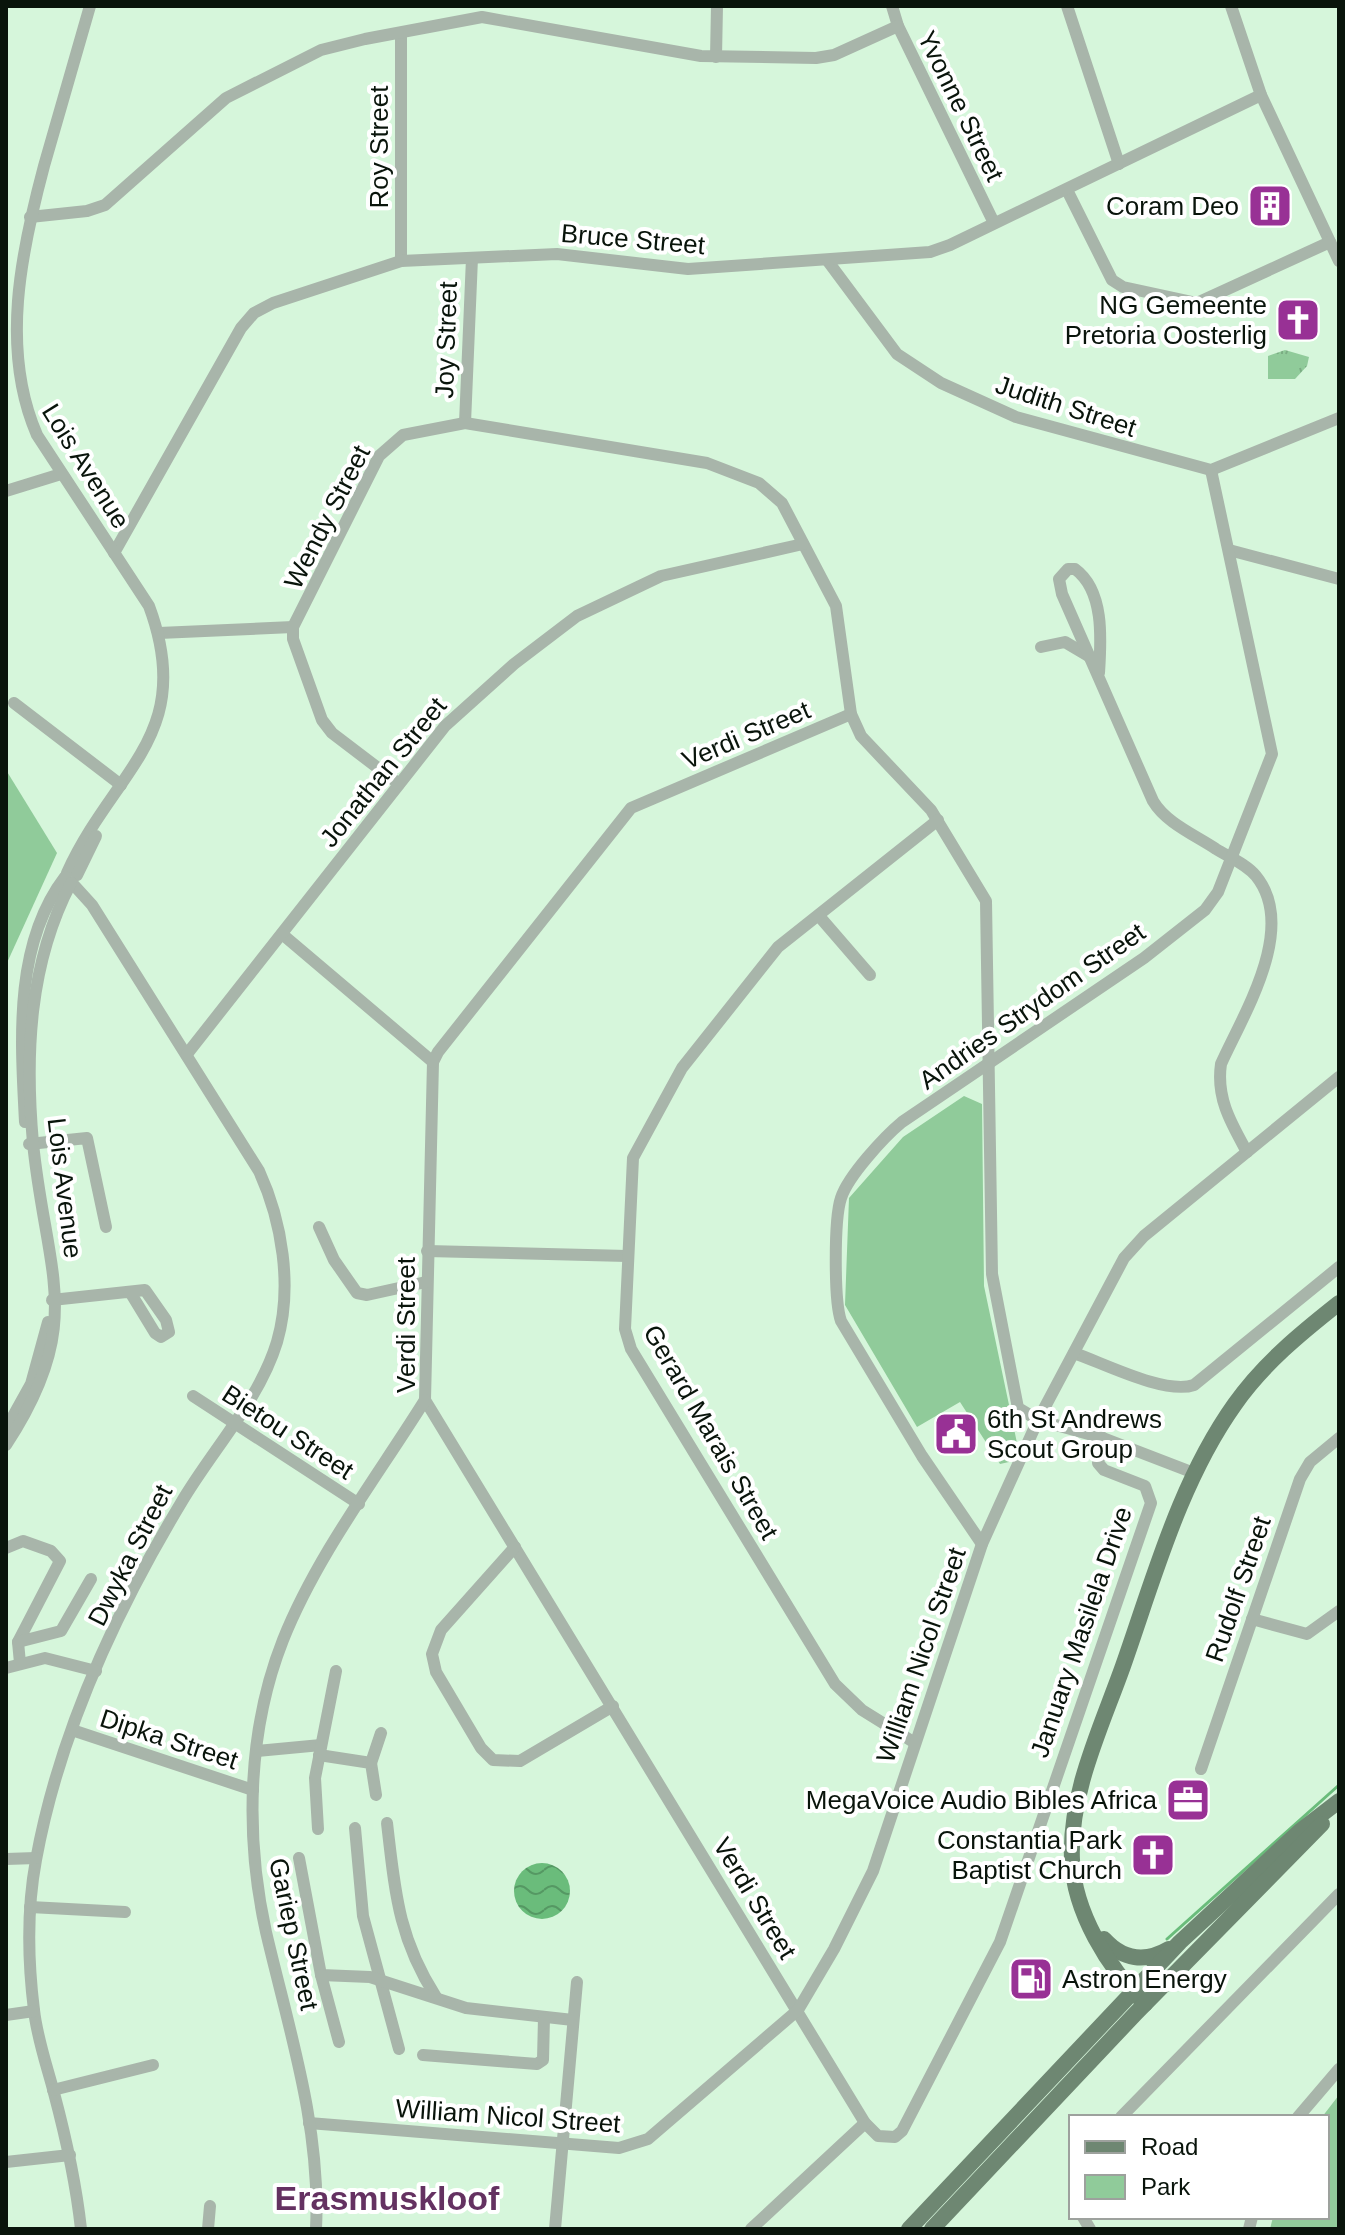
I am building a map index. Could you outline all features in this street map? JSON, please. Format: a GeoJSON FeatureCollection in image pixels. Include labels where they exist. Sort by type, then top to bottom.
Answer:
{"type":"FeatureCollection","features":[{"type":"Feature","properties":{"kind":"main road","name":"January Masilela Drive"},"geometry":{"type":"LineString","coordinates":[[1136,2002],[1093,1950],[1069,1888],[1066,1837],[1071,1807],[1081,1787],[1194,1473],[1234,1404],[1264,1367],[1339,1303]]}},
{"type":"Feature","properties":{"kind":"main road","name":"January Masilela Drive"},"geometry":{"type":"LineString","coordinates":[[1081,1787],[1072,1860],[1086,1916],[1136,2002]]}},
{"type":"Feature","properties":{"kind":"main road"},"geometry":{"type":"LineString","coordinates":[[909,2229],[1339,1803]]}},
{"type":"Feature","properties":{"kind":"main road"},"geometry":{"type":"LineString","coordinates":[[932,2229],[1136,2002],[1180,1942],[1300,1831],[1339,1803]]}},
{"type":"Feature","properties":{"kind":"main road"},"geometry":{"type":"LineString","coordinates":[[1086,1916],[1109,1944],[1130,1957],[1153,1957],[1180,1942]]}},
{"type":"Feature","properties":{"kind":"street","name":"Lois Avenue"},"geometry":{"type":"LineString","coordinates":[[6,1445],[10,1425],[43,1379],[54,1340],[52,1300],[29,1143],[33,995],[52,918],[119,788],[151,739],[159,718],[165,681],[159,633],[149,606],[61,474],[23,407],[9,310],[18,261],[90,6]]}},
{"type":"Feature","properties":{"kind":"street"},"geometry":{"type":"LineString","coordinates":[[716,57],[717,6]]}},
{"type":"Feature","properties":{"kind":"street","name":"Yvonne Street"},"geometry":{"type":"LineString","coordinates":[[892,6],[898,26],[994,223]]}},
{"type":"Feature","properties":{"kind":"street"},"geometry":{"type":"LineString","coordinates":[[1067,6],[1119,164]]}},
{"type":"Feature","properties":{"kind":"street"},"geometry":{"type":"LineString","coordinates":[[1231,6],[1261,95],[1339,261]]}},
{"type":"Feature","properties":{"kind":"street"},"geometry":{"type":"LineString","coordinates":[[30,217],[87,211],[105,205],[217,105],[244,87],[321,50],[482,17],[716,57],[823,58],[898,26]]}},
{"type":"Feature","properties":{"kind":"street","name":"Roy Street"},"geometry":{"type":"LineString","coordinates":[[401,33],[401,261]]}},
{"type":"Feature","properties":{"kind":"street","name":"Bruce Street"},"geometry":{"type":"LineString","coordinates":[[114,553],[241,328],[254,313],[273,303],[401,261],[557,254],[688,269],[930,252],[1067,190],[1261,95]]}},
{"type":"Feature","properties":{"kind":"street"},"geometry":{"type":"LineString","coordinates":[[1067,190],[1112,280],[1123,287],[1188,303],[1210,300],[1330,242]]}},
{"type":"Feature","properties":{"kind":"street","name":"Joy Street"},"geometry":{"type":"LineString","coordinates":[[465,423],[472,258]]}},
{"type":"Feature","properties":{"kind":"street","name":"Judith Street"},"geometry":{"type":"LineString","coordinates":[[827,260],[889,346],[941,383],[1016,417],[1211,470]]}},
{"type":"Feature","properties":{"kind":"street"},"geometry":{"type":"LineString","coordinates":[[1211,470],[1339,418]]}},
{"type":"Feature","properties":{"kind":"street","name":"Wendy Street"},"geometry":{"type":"LineString","coordinates":[[399,784],[332,733],[322,720],[302,670],[293,627],[385,448],[403,435],[465,423],[713,464],[759,483],[778,496],[838,612],[851,714]]}},
{"type":"Feature","properties":{"kind":"street","name":"Andries Strydom Street"},"geometry":{"type":"LineString","coordinates":[[982,1544],[922,1456],[841,1321],[836,1299],[839,1209],[847,1187],[895,1128],[1135,964],[1205,910],[1218,892],[1272,754],[1211,470]]}},
{"type":"Feature","properties":{"kind":"street"},"geometry":{"type":"LineString","coordinates":[[6,491],[61,474]]}},
{"type":"Feature","properties":{"kind":"street","name":"Jonathan Street"},"geometry":{"type":"LineString","coordinates":[[187,1054],[399,784],[467,704],[584,612],[661,576],[803,544]]}},
{"type":"Feature","properties":{"kind":"street"},"geometry":{"type":"LineString","coordinates":[[1229,550],[1339,579]]}},
{"type":"Feature","properties":{"kind":"street"},"geometry":{"type":"LineString","coordinates":[[1099,673],[1099,616],[1083,576],[1075,569],[1068,569],[1060,575],[1059,584],[1156,807],[1252,872],[1261,883],[1274,922],[1269,948],[1221,1064],[1219,1078],[1228,1118],[1247,1152]]}},
{"type":"Feature","properties":{"kind":"street"},"geometry":{"type":"LineString","coordinates":[[159,633],[293,627]]}},
{"type":"Feature","properties":{"kind":"street"},"geometry":{"type":"LineString","coordinates":[[1041,647],[1065,642],[1092,658]]}},
{"type":"Feature","properties":{"kind":"street"},"geometry":{"type":"LineString","coordinates":[[14,703],[119,788]]}},
{"type":"Feature","properties":{"kind":"street"},"geometry":{"type":"LineString","coordinates":[[851,714],[866,744],[938,820],[986,901],[994,1293],[1015,1402],[1022,1413],[1038,1420],[1103,1438],[1194,1473]]}},
{"type":"Feature","properties":{"kind":"street","name":"Verdi Street"},"geometry":{"type":"LineString","coordinates":[[851,714],[631,808],[438,1052],[433,1062],[425,1400],[865,2123]]}},
{"type":"Feature","properties":{"kind":"street","name":"Gerard Marais Street"},"geometry":{"type":"LineString","coordinates":[[915,1743],[862,1710],[835,1684],[631,1349],[625,1329],[630,1171],[649,1122],[682,1068],[778,947],[938,820]]}},
{"type":"Feature","properties":{"kind":"street","name":"Dwyka Street"},"geometry":{"type":"LineString","coordinates":[[72,878],[121,950],[259,1171],[277,1216],[281,1237],[282,1298],[277,1341],[258,1382],[154,1547],[96,1671],[48,1802],[30,1907],[34,2011],[70,2155],[81,2229]]}},
{"type":"Feature","properties":{"kind":"street"},"geometry":{"type":"LineString","coordinates":[[819,916],[870,975]]}},
{"type":"Feature","properties":{"kind":"street"},"geometry":{"type":"LineString","coordinates":[[282,934],[433,1062]]}},
{"type":"Feature","properties":{"kind":"street","name":"William Nicol Street"},"geometry":{"type":"LineString","coordinates":[[309,2123],[562,2145],[619,2148],[639,2144],[798,2010],[863,1893],[982,1544],[1038,1420],[1133,1247],[1339,1077]]}},
{"type":"Feature","properties":{"kind":"street"},"geometry":{"type":"LineString","coordinates":[[29,1143],[84,1138],[89,1141],[106,1227]]}},
{"type":"Feature","properties":{"kind":"street"},"geometry":{"type":"LineString","coordinates":[[319,1227],[334,1260],[357,1293],[367,1295],[426,1282]]}},
{"type":"Feature","properties":{"kind":"street"},"geometry":{"type":"LineString","coordinates":[[427,1251],[627,1256]]}},
{"type":"Feature","properties":{"kind":"street"},"geometry":{"type":"LineString","coordinates":[[1074,1353],[1168,1386],[1185,1388],[1194,1385],[1339,1267]]}},
{"type":"Feature","properties":{"kind":"street"},"geometry":{"type":"LineString","coordinates":[[52,1300],[130,1292]]}},
{"type":"Feature","properties":{"kind":"street","name":"Bietou Street"},"geometry":{"type":"LineString","coordinates":[[193,1396],[359,1504]]}},
{"type":"Feature","properties":{"kind":"street","name":"Gariep Street"},"geometry":{"type":"LineString","coordinates":[[316,2229],[309,2123],[293,2031],[258,1891],[252,1833],[257,1751],[284,1637],[359,1504],[425,1400]]}},
{"type":"Feature","properties":{"kind":"street","name":"January Masilela Drive"},"geometry":{"type":"LineString","coordinates":[[865,2123],[873,2133],[886,2139],[902,2131],[1000,1942],[1020,1889],[1151,1503],[1145,1486],[1104,1470],[1098,1463],[1103,1438]]}},
{"type":"Feature","properties":{"kind":"street","name":"Rudolf Street"},"geometry":{"type":"LineString","coordinates":[[1201,1769],[1304,1470],[1339,1438]]}},
{"type":"Feature","properties":{"kind":"street"},"geometry":{"type":"LineString","coordinates":[[6,1548],[23,1541],[51,1551],[60,1561],[18,1642],[20,1663]]}},
{"type":"Feature","properties":{"kind":"street"},"geometry":{"type":"LineString","coordinates":[[515,1547],[441,1630],[433,1646],[436,1672],[481,1748],[493,1760],[520,1761],[613,1706]]}},
{"type":"Feature","properties":{"kind":"street"},"geometry":{"type":"LineString","coordinates":[[18,1642],[61,1631],[91,1579]]}},
{"type":"Feature","properties":{"kind":"street"},"geometry":{"type":"LineString","coordinates":[[1252,1619],[1307,1634],[1339,1611]]}},
{"type":"Feature","properties":{"kind":"street"},"geometry":{"type":"LineString","coordinates":[[6,1668],[56,1658],[96,1671]]}},
{"type":"Feature","properties":{"kind":"street"},"geometry":{"type":"LineString","coordinates":[[318,1829],[313,1795],[336,1671]]}},
{"type":"Feature","properties":{"kind":"street","name":"Dipka Street"},"geometry":{"type":"LineString","coordinates":[[72,1730],[253,1790]]}},
{"type":"Feature","properties":{"kind":"street"},"geometry":{"type":"LineString","coordinates":[[376,1795],[371,1763],[381,1733]]}},
{"type":"Feature","properties":{"kind":"street"},"geometry":{"type":"LineString","coordinates":[[257,1751],[320,1750],[371,1763]]}},
{"type":"Feature","properties":{"kind":"street"},"geometry":{"type":"LineString","coordinates":[[387,1823],[398,1913],[423,1977],[436,1997]]}},
{"type":"Feature","properties":{"kind":"street"},"geometry":{"type":"LineString","coordinates":[[355,1828],[363,1916],[399,2049]]}},
{"type":"Feature","properties":{"kind":"street"},"geometry":{"type":"LineString","coordinates":[[6,1859],[36,1858]]}},
{"type":"Feature","properties":{"kind":"street"},"geometry":{"type":"LineString","coordinates":[[299,1858],[321,1975],[339,2042]]}},
{"type":"Feature","properties":{"kind":"street"},"geometry":{"type":"LineString","coordinates":[[1123,2115],[1339,1894]]}},
{"type":"Feature","properties":{"kind":"street"},"geometry":{"type":"LineString","coordinates":[[30,1907],[125,1912]]}},
{"type":"Feature","properties":{"kind":"street"},"geometry":{"type":"LineString","coordinates":[[321,1975],[361,1976],[466,2008],[573,2020]]}},
{"type":"Feature","properties":{"kind":"street"},"geometry":{"type":"LineString","coordinates":[[555,2229],[577,1982]]}},
{"type":"Feature","properties":{"kind":"street"},"geometry":{"type":"LineString","coordinates":[[6,2015],[34,2011]]}},
{"type":"Feature","properties":{"kind":"street"},"geometry":{"type":"LineString","coordinates":[[423,2055],[537,2064],[543,2060],[544,2018]]}},
{"type":"Feature","properties":{"kind":"street"},"geometry":{"type":"LineString","coordinates":[[53,2090],[153,2065]]}},
{"type":"Feature","properties":{"kind":"street"},"geometry":{"type":"LineString","coordinates":[[1300,2115],[1339,2069]]}},
{"type":"Feature","properties":{"kind":"street"},"geometry":{"type":"LineString","coordinates":[[751,2229],[865,2123]]}},
{"type":"Feature","properties":{"kind":"street"},"geometry":{"type":"LineString","coordinates":[[6,2162],[70,2155]]}},
{"type":"Feature","properties":{"kind":"street"},"geometry":{"type":"LineString","coordinates":[[208,2229],[210,2206]]}},
{"type":"Feature","properties":{"kind":"green space"},"geometry":{"type":"Polygon","coordinates":[[[1285,350],[1309,357],[1307,366],[1295,379],[1268,379],[1268,356],[1285,350]]]}},
{"type":"Feature","properties":{"kind":"green space"},"geometry":{"type":"Polygon","coordinates":[[[6,770],[57,853],[6,965],[6,770]]]}},
{"type":"Feature","properties":{"kind":"green space"},"geometry":{"type":"Polygon","coordinates":[[[964,1096],[982,1104],[984,1286],[1017,1443],[1009,1462],[1000,1464],[960,1402],[917,1427],[845,1305],[849,1198],[903,1137],[964,1096]]]}},
{"type":"Feature","properties":{"kind":"green space"},"geometry":{"type":"Polygon","coordinates":[[[1339,2095],[1339,2229],[1270,2229],[1272,2219],[1329,2219],[1329,2115],[1324,2115],[1339,2095]]]}},
{"type":"Feature","properties":{"kind":"water"},"geometry":{"type":"Polygon","coordinates":[[[542,1863],[562,1871],[570,1891],[562,1911],[542,1919],[522,1911],[514,1891],[522,1871],[542,1863]]]}},
{"type":"Feature","properties":{"kind":"waterway"},"geometry":{"type":"LineString","coordinates":[[1167,1939],[1339,1785]]}},
{"type":"Feature","properties":{"kind":"place","name":"Coram Deo"},"geometry":{"type":"Point","coordinates":[1270,206]}},
{"type":"Feature","properties":{"kind":"place","name":"NG Gemeente Pretoria Oosterlig"},"geometry":{"type":"Point","coordinates":[1298,320]}},
{"type":"Feature","properties":{"kind":"place","name":"6th St Andrews Scout Group"},"geometry":{"type":"Point","coordinates":[956,1434]}},
{"type":"Feature","properties":{"kind":"place","name":"MegaVoice Audio Bibles Africa"},"geometry":{"type":"Point","coordinates":[1188,1800]}},
{"type":"Feature","properties":{"kind":"place","name":"Constantia Park Baptist Church"},"geometry":{"type":"Point","coordinates":[1153,1855]}},
{"type":"Feature","properties":{"kind":"place","name":"Astron Energy"},"geometry":{"type":"Point","coordinates":[1031,1979]}},
{"type":"Feature","properties":{"kind":"district","name":"Erasmuskloof"},"geometry":{"type":"Point","coordinates":[387,2198]}}]}
